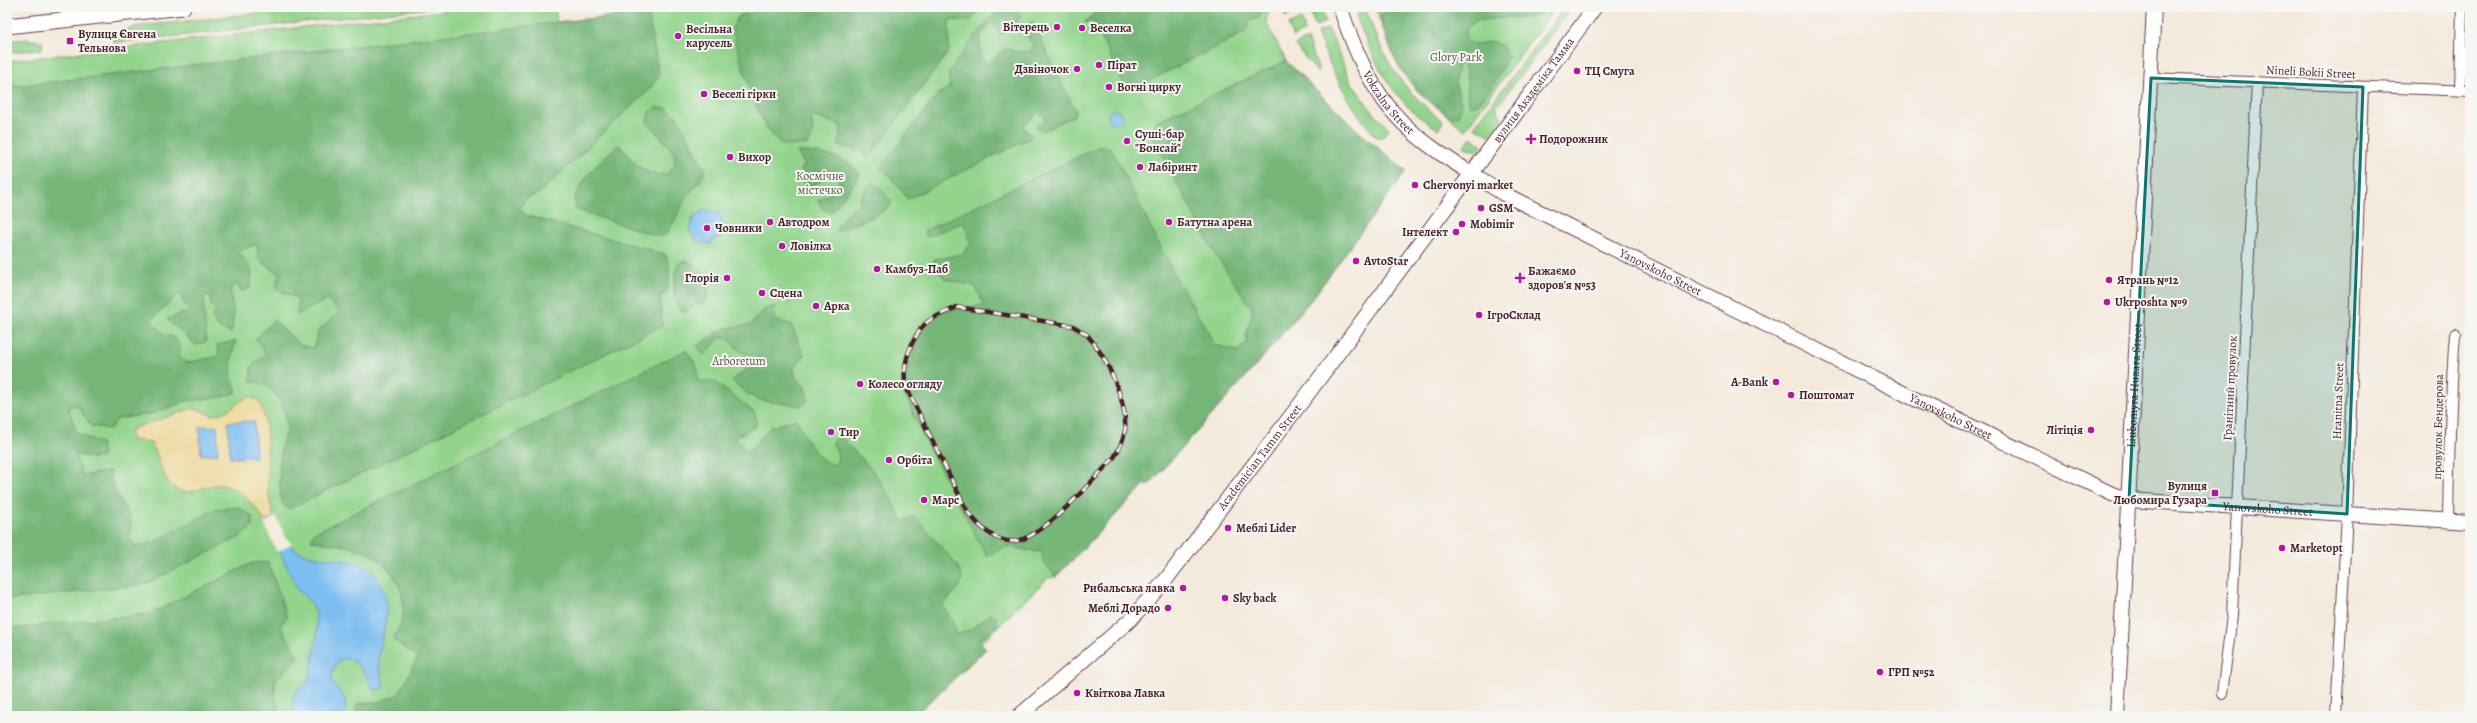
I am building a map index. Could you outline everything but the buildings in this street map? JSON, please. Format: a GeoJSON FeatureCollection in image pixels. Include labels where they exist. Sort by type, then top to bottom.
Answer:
{"type":"FeatureCollection","features":[{"type":"Feature","properties":{"kind":"main road"},"geometry":{"type":"LineString","coordinates":[[7,26],[183,7]]}},
{"type":"Feature","properties":{"kind":"main road","name":"Vokzalna Street"},"geometry":{"type":"LineString","coordinates":[[1340,7],[1351,42],[1370,79],[1391,110],[1405,125],[1470,172]]}},
{"type":"Feature","properties":{"kind":"main road","name":"вулиця Академіка Тамма"},"geometry":{"type":"LineString","coordinates":[[1470,172],[1493,146],[1595,7]]}},
{"type":"Feature","properties":{"kind":"main road","name":"Liubomyra Huzara Street"},"geometry":{"type":"LineString","coordinates":[[2117,716],[2154,7]]}},
{"type":"Feature","properties":{"kind":"main road","name":"Yanovskoho Street"},"geometry":{"type":"LineString","coordinates":[[1470,172],[1509,196],[1762,320],[1929,406],[2129,500],[2470,522]]}},
{"type":"Feature","properties":{"kind":"main road","name":"Academician Tamm Street"},"geometry":{"type":"LineString","coordinates":[[1019,716],[1130,620],[1164,582],[1314,385],[1470,172]]}},
{"type":"Feature","properties":{"kind":"street"},"geometry":{"type":"LineString","coordinates":[[2462,7],[2465,91]]}},
{"type":"Feature","properties":{"kind":"street","name":"Nineli Bokii Street"},"geometry":{"type":"LineString","coordinates":[[2151,78],[2465,91]]}},
{"type":"Feature","properties":{"kind":"street","name":"Гранітний провулок"},"geometry":{"type":"LineString","coordinates":[[2222,694],[2232,615],[2257,82]]}},
{"type":"Feature","properties":{"kind":"street","name":"Hranitna Street"},"geometry":{"type":"LineString","coordinates":[[2336,716],[2347,514],[2363,87]]}},
{"type":"Feature","properties":{"kind":"street","name":"провулок Бендерова"},"geometry":{"type":"LineString","coordinates":[[2448,521],[2451,457],[2449,400],[2455,334]]}},
{"type":"Feature","properties":{"kind":"highlighted area"},"geometry":{"type":"Polygon","coordinates":[[[2151,78],[2363,87],[2347,514],[2129,500],[2151,78]]]}},
{"type":"Feature","properties":{"kind":"green space"},"geometry":{"type":"Polygon","coordinates":[[[309,7],[440,7],[113,43],[112,34],[134,27],[309,7]]]}},
{"type":"Feature","properties":{"kind":"green space","name":"Arboretum"},"geometry":{"type":"Polygon","coordinates":[[[478,7],[555,7],[557,22],[700,7],[1270,7],[1266,21],[1286,61],[1359,132],[1406,171],[1314,296],[1258,363],[1148,486],[1145,484],[1056,577],[1048,578],[981,643],[986,649],[914,716],[7,716],[7,61],[478,7]]]}},
{"type":"Feature","properties":{"kind":"green space"},"geometry":{"type":"Polygon","coordinates":[[[775,7],[981,7],[970,21],[949,20],[949,51],[869,158],[852,149],[838,145],[841,125],[811,116],[813,130],[809,144],[790,146],[784,145],[775,138],[766,126],[751,92],[739,56],[732,28],[739,16],[775,7]]]}},
{"type":"Feature","properties":{"kind":"green space"},"geometry":{"type":"Polygon","coordinates":[[[1101,7],[1263,7],[1258,19],[1248,21],[1248,31],[1137,87],[1126,88],[1093,21],[1085,22],[1101,7]]]}},
{"type":"Feature","properties":{"kind":"green space"},"geometry":{"type":"Polygon","coordinates":[[[1286,7],[1297,7],[1298,10],[1285,17],[1286,7]]]}},
{"type":"Feature","properties":{"kind":"green space"},"geometry":{"type":"Polygon","coordinates":[[[1321,7],[1326,22],[1315,26],[1310,10],[1321,7]]]}},
{"type":"Feature","properties":{"kind":"green space","name":"Glory Park"},"geometry":{"type":"Polygon","coordinates":[[[1375,7],[1556,7],[1465,130],[1433,103],[1409,76],[1390,45],[1375,7]]]}},
{"type":"Feature","properties":{"kind":"green space","name":"Glory Park"},"geometry":{"type":"Polygon","coordinates":[[[1388,7],[1550,7],[1533,18],[1512,17],[1474,21],[1466,31],[1466,38],[1473,45],[1493,41],[1504,48],[1508,57],[1496,81],[1478,104],[1470,106],[1464,65],[1458,63],[1455,82],[1462,107],[1458,116],[1452,117],[1424,97],[1404,75],[1397,63],[1385,33],[1380,15],[1388,7]]]}},
{"type":"Feature","properties":{"kind":"green space"},"geometry":{"type":"Polygon","coordinates":[[[1565,7],[1572,7],[1496,108],[1502,119],[1490,135],[1474,127],[1565,7]]]}},
{"type":"Feature","properties":{"kind":"green space"},"geometry":{"type":"Polygon","coordinates":[[[1000,8],[1012,8],[1021,15],[1014,27],[1001,34],[991,23],[980,36],[980,57],[987,64],[1006,48],[1016,52],[1031,51],[1035,44],[1030,41],[1024,28],[1032,22],[1076,112],[1072,117],[1042,131],[1036,127],[1046,119],[1039,112],[1023,126],[1032,137],[908,199],[890,176],[880,168],[938,94],[950,87],[948,74],[967,46],[1000,8]]]}},
{"type":"Feature","properties":{"kind":"green space"},"geometry":{"type":"Polygon","coordinates":[[[1366,10],[1387,60],[1404,84],[1443,122],[1438,129],[1422,119],[1409,107],[1386,80],[1370,49],[1356,15],[1366,10]]]}},
{"type":"Feature","properties":{"kind":"green space"},"geometry":{"type":"Polygon","coordinates":[[[648,12],[659,76],[647,92],[539,193],[525,200],[520,208],[525,215],[665,254],[669,263],[669,283],[667,293],[660,295],[662,326],[289,509],[283,505],[280,483],[281,451],[287,429],[286,419],[281,403],[272,390],[259,383],[251,382],[251,367],[266,354],[256,339],[274,320],[300,345],[313,348],[319,330],[340,312],[327,300],[297,315],[298,299],[276,289],[279,274],[259,260],[256,244],[238,252],[249,265],[251,281],[250,288],[241,291],[237,284],[230,289],[234,316],[231,333],[218,327],[212,318],[216,310],[211,305],[210,296],[205,295],[204,313],[206,342],[196,345],[167,319],[189,311],[179,293],[151,321],[165,335],[173,337],[181,345],[179,356],[186,363],[219,356],[217,345],[236,341],[232,354],[231,366],[234,385],[237,392],[223,397],[186,401],[151,414],[117,419],[110,429],[91,426],[77,405],[68,408],[77,433],[101,443],[103,457],[92,458],[75,454],[83,476],[111,471],[115,491],[130,518],[130,539],[135,546],[150,544],[214,510],[238,507],[253,517],[252,527],[242,536],[145,584],[7,600],[7,87],[648,12]]]}},
{"type":"Feature","properties":{"kind":"green space"},"geometry":{"type":"Polygon","coordinates":[[[1301,19],[1305,31],[1293,37],[1288,25],[1301,19]]]}},
{"type":"Feature","properties":{"kind":"green space"},"geometry":{"type":"Polygon","coordinates":[[[1328,28],[1351,82],[1371,110],[1388,128],[1388,131],[1382,137],[1376,137],[1366,125],[1349,100],[1335,74],[1317,33],[1328,28]]]}},
{"type":"Feature","properties":{"kind":"green space"},"geometry":{"type":"Polygon","coordinates":[[[26,39],[42,42],[42,49],[7,53],[7,41],[26,39]]]}},
{"type":"Feature","properties":{"kind":"green space"},"geometry":{"type":"Polygon","coordinates":[[[1307,39],[1319,70],[1318,73],[1295,45],[1307,39]]]}},
{"type":"Feature","properties":{"kind":"green space"},"geometry":{"type":"Polygon","coordinates":[[[1286,61],[1359,132],[1406,171],[1314,296],[1258,363],[1148,486],[1145,484],[1056,577],[1042,560],[1043,553],[1041,552],[1005,547],[987,557],[925,440],[902,389],[919,336],[942,311],[984,305],[975,286],[945,279],[934,267],[935,259],[963,254],[971,244],[964,222],[927,237],[924,231],[1100,146],[1111,148],[1172,270],[1215,345],[1237,351],[1247,343],[1246,335],[1253,310],[1214,252],[1152,136],[1153,128],[1157,121],[1286,61]]]}},
{"type":"Feature","properties":{"kind":"green space"},"geometry":{"type":"Polygon","coordinates":[[[656,107],[666,108],[678,118],[705,170],[703,177],[686,197],[668,233],[663,236],[654,235],[577,210],[574,198],[583,183],[599,162],[619,145],[640,167],[646,171],[660,175],[668,174],[675,164],[674,154],[669,146],[647,122],[649,112],[656,107]]]}},
{"type":"Feature","properties":{"kind":"green space"},"geometry":{"type":"Polygon","coordinates":[[[1471,137],[1482,145],[1477,150],[1470,150],[1464,146],[1471,137]]]}},
{"type":"Feature","properties":{"kind":"green space"},"geometry":{"type":"Polygon","coordinates":[[[797,152],[831,156],[846,162],[859,172],[859,177],[831,213],[823,209],[818,201],[831,193],[839,182],[839,177],[824,171],[816,173],[821,181],[806,188],[801,181],[805,176],[801,169],[805,165],[797,152]]]}},
{"type":"Feature","properties":{"kind":"green space"},"geometry":{"type":"Polygon","coordinates":[[[872,181],[891,200],[891,205],[880,213],[837,232],[836,229],[848,212],[859,205],[860,198],[872,181]]]}},
{"type":"Feature","properties":{"kind":"green space"},"geometry":{"type":"Polygon","coordinates":[[[685,261],[700,269],[705,278],[709,295],[702,304],[695,305],[685,313],[677,304],[674,284],[678,264],[685,261]]]}},
{"type":"Feature","properties":{"kind":"green space"},"geometry":{"type":"Polygon","coordinates":[[[776,306],[775,320],[791,324],[804,356],[794,367],[795,377],[805,387],[808,400],[802,406],[764,401],[757,399],[741,389],[732,380],[744,371],[758,366],[725,337],[719,338],[704,355],[697,346],[725,328],[750,325],[765,309],[776,306]]]}},
{"type":"Feature","properties":{"kind":"green space"},"geometry":{"type":"Polygon","coordinates":[[[686,350],[696,365],[699,382],[715,382],[755,413],[757,425],[735,437],[747,453],[771,427],[796,419],[811,447],[828,463],[835,465],[837,462],[837,452],[833,444],[834,438],[842,438],[877,476],[903,521],[914,516],[957,565],[963,579],[956,591],[943,605],[953,623],[956,635],[971,629],[991,614],[996,617],[997,626],[979,640],[986,649],[914,716],[354,716],[357,704],[379,702],[398,695],[418,658],[393,639],[400,625],[403,610],[403,598],[393,574],[375,557],[363,551],[351,547],[311,540],[314,533],[686,350]]]}},
{"type":"Feature","properties":{"kind":"green space"},"geometry":{"type":"Polygon","coordinates":[[[268,562],[287,617],[280,626],[299,657],[275,681],[276,702],[280,716],[7,716],[7,629],[150,614],[252,563],[268,562]]]}},
{"type":"Feature","properties":{"kind":"sand"},"geometry":{"type":"Polygon","coordinates":[[[249,397],[258,400],[266,427],[268,487],[274,517],[265,522],[251,502],[238,491],[230,487],[215,485],[186,492],[176,489],[167,480],[151,443],[140,440],[132,441],[131,429],[191,409],[212,415],[219,414],[249,397]]]}},
{"type":"Feature","properties":{"kind":"water"},"geometry":{"type":"Polygon","coordinates":[[[1112,110],[1118,110],[1122,114],[1122,120],[1118,124],[1112,124],[1108,120],[1108,114],[1112,110]]]}},
{"type":"Feature","properties":{"kind":"water","name":"Човники"},"geometry":{"type":"Polygon","coordinates":[[[704,210],[718,213],[725,225],[722,238],[714,238],[711,244],[698,242],[690,231],[693,218],[704,210]]]}},
{"type":"Feature","properties":{"kind":"water"},"geometry":{"type":"Polygon","coordinates":[[[254,421],[256,457],[230,458],[228,422],[254,421]]]}},
{"type":"Feature","properties":{"kind":"water"},"geometry":{"type":"Polygon","coordinates":[[[217,426],[218,454],[201,455],[199,427],[217,426]]]}},
{"type":"Feature","properties":{"kind":"water"},"geometry":{"type":"Polygon","coordinates":[[[274,517],[285,539],[296,550],[307,555],[356,563],[367,568],[376,576],[383,589],[386,615],[379,658],[384,688],[373,690],[368,678],[359,666],[353,661],[341,659],[335,666],[331,682],[344,697],[346,706],[344,716],[294,716],[293,700],[297,691],[309,681],[317,635],[316,615],[312,604],[298,590],[265,522],[274,517]]]}},
{"type":"Feature","properties":{"kind":"pier"},"geometry":{"type":"Polygon","coordinates":[[[276,516],[286,538],[292,544],[277,552],[264,523],[276,516]]]}},
{"type":"Feature","properties":{"kind":"railway"},"geometry":{"type":"LineString","coordinates":[[957,307],[1073,326],[1087,335],[1095,345],[1109,368],[1120,394],[1125,420],[1125,431],[1123,439],[1113,459],[1053,520],[1027,538],[1007,541],[993,536],[981,527],[967,511],[906,387],[906,361],[916,336],[926,323],[957,307]]}},
{"type":"Feature","properties":{"kind":"place","name":"Вітерець"},"geometry":{"type":"Point","coordinates":[1057,27]}},
{"type":"Feature","properties":{"kind":"place","name":"Веселка"},"geometry":{"type":"Point","coordinates":[1082,28]}},
{"type":"Feature","properties":{"kind":"place","name":"Весільна карусель"},"geometry":{"type":"Point","coordinates":[678,36]}},
{"type":"Feature","properties":{"kind":"place","name":"Вулиця Євгена Тельнова"},"geometry":{"type":"Point","coordinates":[70,41]}},
{"type":"Feature","properties":{"kind":"place","name":"Пірат"},"geometry":{"type":"Point","coordinates":[1099,65]}},
{"type":"Feature","properties":{"kind":"place","name":"Дзвіночок"},"geometry":{"type":"Point","coordinates":[1077,69]}},
{"type":"Feature","properties":{"kind":"place","name":"ТЦ Смуга"},"geometry":{"type":"Point","coordinates":[1577,71]}},
{"type":"Feature","properties":{"kind":"place","name":"Вогні цирку"},"geometry":{"type":"Point","coordinates":[1109,87]}},
{"type":"Feature","properties":{"kind":"place","name":"Веселі гірки"},"geometry":{"type":"Point","coordinates":[704,94]}},
{"type":"Feature","properties":{"kind":"place","name":"Подорожник"},"geometry":{"type":"Point","coordinates":[1531,139]}},
{"type":"Feature","properties":{"kind":"place","name":"Суші-бар \"Бонсай\""},"geometry":{"type":"Point","coordinates":[1127,141]}},
{"type":"Feature","properties":{"kind":"place","name":"Вихор"},"geometry":{"type":"Point","coordinates":[730,157]}},
{"type":"Feature","properties":{"kind":"place","name":"Лабіринт"},"geometry":{"type":"Point","coordinates":[1140,167]}},
{"type":"Feature","properties":{"kind":"place","name":"Chervonyi market"},"geometry":{"type":"Point","coordinates":[1415,185]}},
{"type":"Feature","properties":{"kind":"place","name":"GSM"},"geometry":{"type":"Point","coordinates":[1481,208]}},
{"type":"Feature","properties":{"kind":"place","name":"Автодром"},"geometry":{"type":"Point","coordinates":[770,222]}},
{"type":"Feature","properties":{"kind":"place","name":"Батутна арена"},"geometry":{"type":"Point","coordinates":[1169,222]}},
{"type":"Feature","properties":{"kind":"place","name":"Mobimir"},"geometry":{"type":"Point","coordinates":[1462,224]}},
{"type":"Feature","properties":{"kind":"place","name":"Човники"},"geometry":{"type":"Point","coordinates":[707,228]}},
{"type":"Feature","properties":{"kind":"place","name":"Інтелект"},"geometry":{"type":"Point","coordinates":[1456,232]}},
{"type":"Feature","properties":{"kind":"place","name":"Ловілка"},"geometry":{"type":"Point","coordinates":[782,246]}},
{"type":"Feature","properties":{"kind":"place","name":"AvtoStar"},"geometry":{"type":"Point","coordinates":[1356,261]}},
{"type":"Feature","properties":{"kind":"place","name":"Камбуз-Паб"},"geometry":{"type":"Point","coordinates":[877,269]}},
{"type":"Feature","properties":{"kind":"place","name":"Глорія"},"geometry":{"type":"Point","coordinates":[727,278]}},
{"type":"Feature","properties":{"kind":"place","name":"Бажаємо здоров'я №53"},"geometry":{"type":"Point","coordinates":[1520,278]}},
{"type":"Feature","properties":{"kind":"place","name":"Ятрань №12"},"geometry":{"type":"Point","coordinates":[2109,280]}},
{"type":"Feature","properties":{"kind":"place","name":"Сцена"},"geometry":{"type":"Point","coordinates":[762,293]}},
{"type":"Feature","properties":{"kind":"place","name":"Ukrposhta №9"},"geometry":{"type":"Point","coordinates":[2107,302]}},
{"type":"Feature","properties":{"kind":"place","name":"Арка"},"geometry":{"type":"Point","coordinates":[816,306]}},
{"type":"Feature","properties":{"kind":"place","name":"ІгроСклад"},"geometry":{"type":"Point","coordinates":[1479,315]}},
{"type":"Feature","properties":{"kind":"place","name":"A-Bank"},"geometry":{"type":"Point","coordinates":[1776,382]}},
{"type":"Feature","properties":{"kind":"place","name":"Колесо огляду"},"geometry":{"type":"Point","coordinates":[860,384]}},
{"type":"Feature","properties":{"kind":"place","name":"Поштомат"},"geometry":{"type":"Point","coordinates":[1791,395]}},
{"type":"Feature","properties":{"kind":"place","name":"Літіція"},"geometry":{"type":"Point","coordinates":[2091,430]}},
{"type":"Feature","properties":{"kind":"place","name":"Тир"},"geometry":{"type":"Point","coordinates":[831,432]}},
{"type":"Feature","properties":{"kind":"place","name":"Орбіта"},"geometry":{"type":"Point","coordinates":[889,460]}},
{"type":"Feature","properties":{"kind":"place","name":"Вулиця Любомира Гузара"},"geometry":{"type":"Point","coordinates":[2215,493]}},
{"type":"Feature","properties":{"kind":"place","name":"Марс"},"geometry":{"type":"Point","coordinates":[924,500]}},
{"type":"Feature","properties":{"kind":"place","name":"Меблі Lider"},"geometry":{"type":"Point","coordinates":[1228,528]}},
{"type":"Feature","properties":{"kind":"place","name":"Marketopt"},"geometry":{"type":"Point","coordinates":[2282,548]}},
{"type":"Feature","properties":{"kind":"place","name":"Рибальська лавка"},"geometry":{"type":"Point","coordinates":[1183,588]}},
{"type":"Feature","properties":{"kind":"place","name":"Sky back"},"geometry":{"type":"Point","coordinates":[1225,598]}},
{"type":"Feature","properties":{"kind":"place","name":"Меблі Дорадо"},"geometry":{"type":"Point","coordinates":[1168,608]}},
{"type":"Feature","properties":{"kind":"place","name":"ГРП №52"},"geometry":{"type":"Point","coordinates":[1880,672]}},
{"type":"Feature","properties":{"kind":"place","name":"Квіткова Лавка"},"geometry":{"type":"Point","coordinates":[1077,693]}},
{"type":"Feature","properties":{"kind":"park label","name":"Космічне містечко"},"geometry":{"type":"Point","coordinates":[820,183]}}]}
